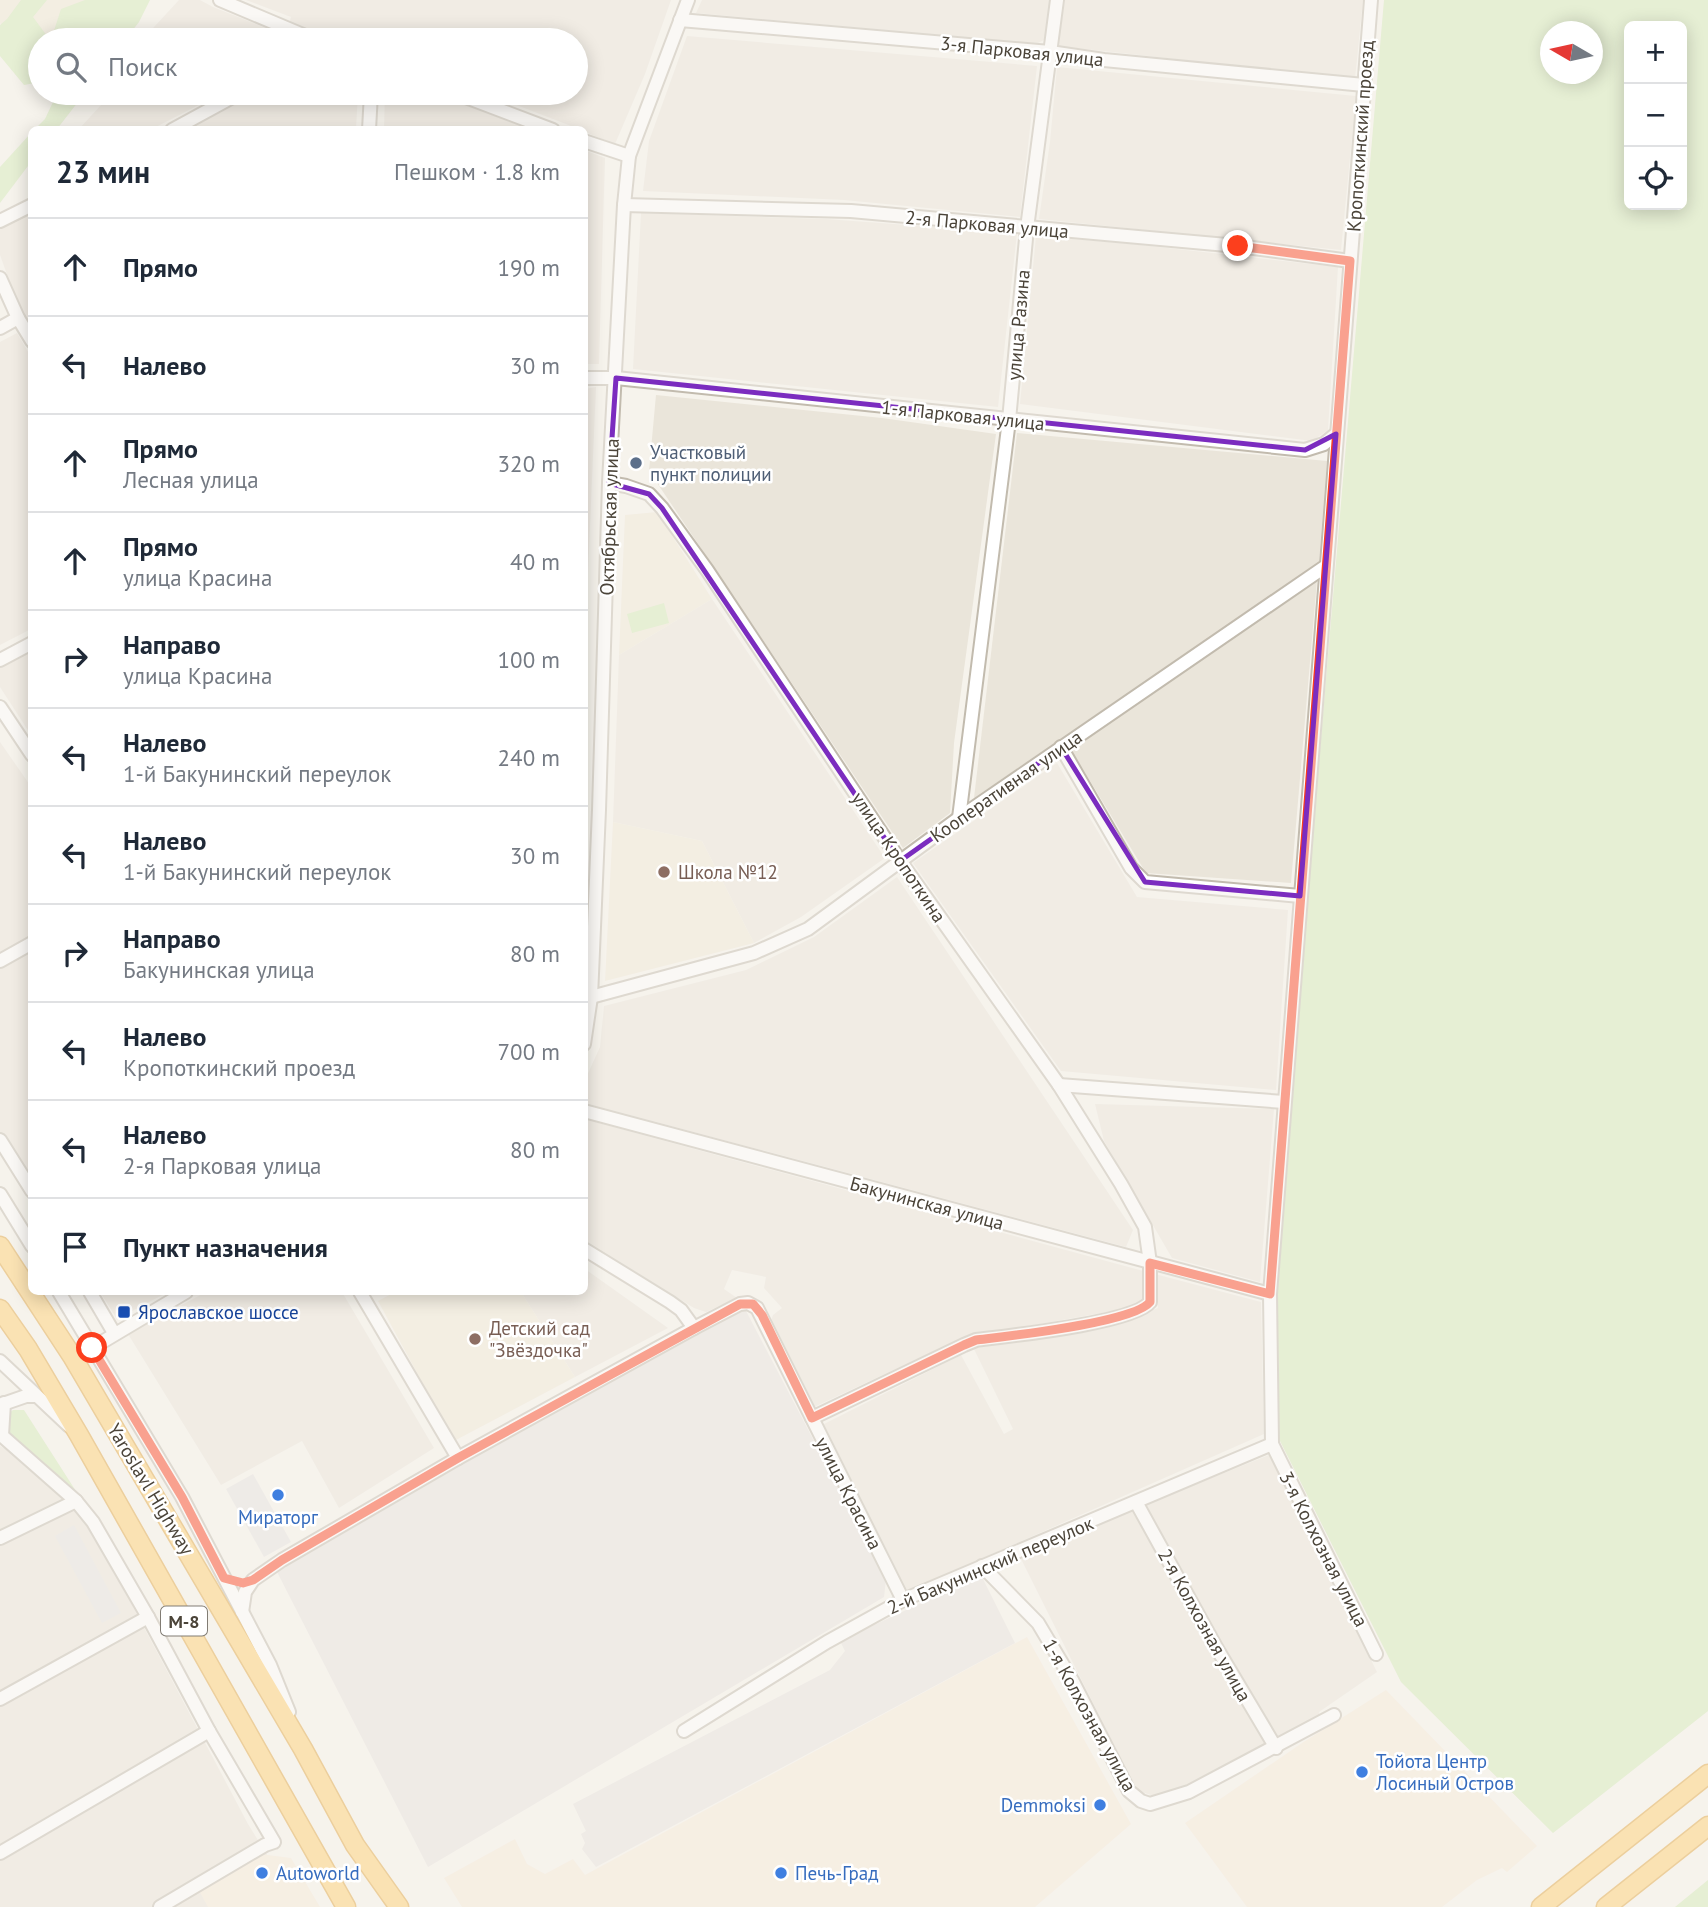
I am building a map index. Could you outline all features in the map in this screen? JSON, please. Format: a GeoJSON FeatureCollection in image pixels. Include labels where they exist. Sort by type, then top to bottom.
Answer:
{"type":"FeatureCollection","features":[{"type":"Feature","properties":{"kind":"highway","name":"Yaroslavl Highway"},"geometry":{"type":"LineString","coordinates":[[0,1246],[28,1289]]}},
{"type":"Feature","properties":{"kind":"highway","name":"Yaroslavl Highway"},"geometry":{"type":"LineString","coordinates":[[32,1295],[72,1356],[303,1748],[355,1845],[399,1907]]}},
{"type":"Feature","properties":{"kind":"highway","name":"Yaroslavl Highway"},"geometry":{"type":"LineString","coordinates":[[0,1310],[28,1349],[79,1436],[345,1907]]}},
{"type":"Feature","properties":{"kind":"highway"},"geometry":{"type":"LineString","coordinates":[[1541,1907],[1708,1774]]}},
{"type":"Feature","properties":{"kind":"highway"},"geometry":{"type":"LineString","coordinates":[[1606,1907],[1708,1826]]}},
{"type":"Feature","properties":{"kind":"street"},"geometry":{"type":"LineString","coordinates":[[220,0],[286,28]]}},
{"type":"Feature","properties":{"kind":"street","name":"Октябрьская улица"},"geometry":{"type":"LineString","coordinates":[[588,1017],[600,796],[609,483],[624,205],[629,156],[688,0]]}},
{"type":"Feature","properties":{"kind":"street","name":"улица Разина"},"geometry":{"type":"LineString","coordinates":[[960,818],[1009,420],[1027,228],[1057,0]]}},
{"type":"Feature","properties":{"kind":"street","name":"Кропоткинский проезд"},"geometry":{"type":"LineString","coordinates":[[1272,1444],[1270,1294],[1371,0]]}},
{"type":"Feature","properties":{"kind":"street","name":"3-я Парковая улица"},"geometry":{"type":"LineString","coordinates":[[680,20],[1050,52],[1104,60],[1364,85]]}},
{"type":"Feature","properties":{"kind":"street"},"geometry":{"type":"LineString","coordinates":[[179,126],[218,105]]}},
{"type":"Feature","properties":{"kind":"street"},"geometry":{"type":"LineString","coordinates":[[369,126],[370,105]]}},
{"type":"Feature","properties":{"kind":"street"},"geometry":{"type":"LineString","coordinates":[[487,105],[542,126]]}},
{"type":"Feature","properties":{"kind":"street"},"geometry":{"type":"LineString","coordinates":[[588,142],[629,156]]}},
{"type":"Feature","properties":{"kind":"street","name":"2-я Парковая улица"},"geometry":{"type":"LineString","coordinates":[[624,205],[851,211],[1238,246],[1350,261]]}},
{"type":"Feature","properties":{"kind":"street"},"geometry":{"type":"LineString","coordinates":[[0,221],[28,207]]}},
{"type":"Feature","properties":{"kind":"street"},"geometry":{"type":"LineString","coordinates":[[0,278],[28,334]]}},
{"type":"Feature","properties":{"kind":"street"},"geometry":{"type":"LineString","coordinates":[[0,328],[18,318]]}},
{"type":"Feature","properties":{"kind":"street","name":"1-я Парковая улица"},"geometry":{"type":"LineString","coordinates":[[588,378],[615,378],[1305,450],[1324,444],[1336,434]]}},
{"type":"Feature","properties":{"kind":"street","name":"улица Кропоткина"},"geometry":{"type":"LineString","coordinates":[[609,483],[649,494],[708,570],[900,861],[1059,1085],[1145,1227],[1150,1263],[1150,1302],[1142,1309],[1084,1324],[976,1340],[812,1418]]}},
{"type":"Feature","properties":{"kind":"street","name":"Кооперативная улица"},"geometry":{"type":"LineString","coordinates":[[591,997],[754,953],[808,929],[1061,747],[1326,566]]}},
{"type":"Feature","properties":{"kind":"street"},"geometry":{"type":"LineString","coordinates":[[0,660],[28,645]]}},
{"type":"Feature","properties":{"kind":"street"},"geometry":{"type":"LineString","coordinates":[[0,707],[28,749]]}},
{"type":"Feature","properties":{"kind":"street"},"geometry":{"type":"LineString","coordinates":[[1061,747],[1132,868],[1145,882],[1300,896]]}},
{"type":"Feature","properties":{"kind":"street"},"geometry":{"type":"LineString","coordinates":[[0,961],[28,945]]}},
{"type":"Feature","properties":{"kind":"street"},"geometry":{"type":"LineString","coordinates":[[1059,1085],[1284,1102]]}},
{"type":"Feature","properties":{"kind":"street","name":"Бакунинская улица"},"geometry":{"type":"LineString","coordinates":[[588,1112],[1270,1294]]}},
{"type":"Feature","properties":{"kind":"street"},"geometry":{"type":"LineString","coordinates":[[0,1140],[28,1185]]}},
{"type":"Feature","properties":{"kind":"street"},"geometry":{"type":"LineString","coordinates":[[0,1194],[28,1240]]}},
{"type":"Feature","properties":{"kind":"street"},"geometry":{"type":"LineString","coordinates":[[224,1578],[243,1583],[253,1580],[282,1560],[458,1458],[694,1328],[681,1310],[670,1301],[588,1251]]}},
{"type":"Feature","properties":{"kind":"street"},"geometry":{"type":"LineString","coordinates":[[61,1295],[182,1497],[270,1665],[303,1748]]}},
{"type":"Feature","properties":{"kind":"street"},"geometry":{"type":"LineString","coordinates":[[92,1295],[114,1333]]}},
{"type":"Feature","properties":{"kind":"street"},"geometry":{"type":"LineString","coordinates":[[92,1348],[181,1295]]}},
{"type":"Feature","properties":{"kind":"street"},"geometry":{"type":"LineString","coordinates":[[362,1295],[458,1458]]}},
{"type":"Feature","properties":{"kind":"street","name":"улица Красина"},"geometry":{"type":"LineString","coordinates":[[694,1328],[740,1304],[753,1304],[762,1315],[903,1600]]}},
{"type":"Feature","properties":{"kind":"street"},"geometry":{"type":"LineString","coordinates":[[0,1361],[79,1436]]}},
{"type":"Feature","properties":{"kind":"street"},"geometry":{"type":"LineString","coordinates":[[36,1396],[26,1395],[2,1404],[1,1434],[76,1501],[93,1522],[274,1842],[160,1907]]}},
{"type":"Feature","properties":{"kind":"street","name":"2-й Бакунинский переулок"},"geometry":{"type":"LineString","coordinates":[[684,1731],[827,1642],[903,1600],[1272,1444]]}},
{"type":"Feature","properties":{"kind":"street","name":"3-я Колхозная улица"},"geometry":{"type":"LineString","coordinates":[[1272,1444],[1376,1654]]}},
{"type":"Feature","properties":{"kind":"street"},"geometry":{"type":"LineString","coordinates":[[0,1538],[76,1501]]}},
{"type":"Feature","properties":{"kind":"street","name":"2-я Колхозная улица"},"geometry":{"type":"LineString","coordinates":[[1136,1502],[1216,1647],[1276,1748]]}},
{"type":"Feature","properties":{"kind":"street","name":"1-я Колхозная улица"},"geometry":{"type":"LineString","coordinates":[[982,1566],[1038,1623],[1072,1680],[1129,1791],[1141,1801],[1150,1804],[1161,1802],[1189,1792],[1276,1748]]}},
{"type":"Feature","properties":{"kind":"street"},"geometry":{"type":"LineString","coordinates":[[242,1612],[245,1592],[253,1580]]}},
{"type":"Feature","properties":{"kind":"street"},"geometry":{"type":"LineString","coordinates":[[0,1699],[148,1617]]}},
{"type":"Feature","properties":{"kind":"street"},"geometry":{"type":"LineString","coordinates":[[1276,1748],[1334,1715]]}},
{"type":"Feature","properties":{"kind":"street"},"geometry":{"type":"LineString","coordinates":[[0,1853],[209,1731]]}},
{"type":"Feature","properties":{"kind":"highlighted area"},"geometry":{"type":"Polygon","coordinates":[[[616,378],[1305,450],[1336,434],[1300,896],[1145,882],[1061,747],[900,861],[662,508],[649,494],[609,483],[616,378]]]}},
{"type":"Feature","properties":{"kind":"shaded area"},"geometry":{"type":"Polygon","coordinates":[[[0,0],[145,0],[109,28],[28,28],[28,62],[0,23],[0,0]]]}},
{"type":"Feature","properties":{"kind":"shaded area"},"geometry":{"type":"Polygon","coordinates":[[[179,0],[200,0],[266,28],[153,28],[179,0]]]}},
{"type":"Feature","properties":{"kind":"shaded area"},"geometry":{"type":"Polygon","coordinates":[[[246,0],[671,0],[645,74],[615,144],[588,133],[588,126],[571,126],[516,105],[588,105],[588,28],[300,28],[289,24],[291,17],[246,0]]]}},
{"type":"Feature","properties":{"kind":"shaded area"},"geometry":{"type":"Polygon","coordinates":[[[702,0],[1051,0],[1046,39],[1036,44],[696,13],[702,0]]]}},
{"type":"Feature","properties":{"kind":"shaded area"},"geometry":{"type":"Polygon","coordinates":[[[1065,0],[1363,0],[1355,79],[1058,46],[1065,0]]]}},
{"type":"Feature","properties":{"kind":"shaded area"},"geometry":{"type":"Polygon","coordinates":[[[687,36],[1037,66],[1020,217],[844,200],[643,191],[649,141],[687,36]]]}},
{"type":"Feature","properties":{"kind":"shaded area"},"geometry":{"type":"Polygon","coordinates":[[[1057,67],[1356,96],[1341,250],[1039,219],[1057,67]]]}},
{"type":"Feature","properties":{"kind":"shaded area"},"geometry":{"type":"Polygon","coordinates":[[[101,105],[199,105],[158,126],[82,126],[101,105]]]}},
{"type":"Feature","properties":{"kind":"shaded area"},"geometry":{"type":"Polygon","coordinates":[[[235,105],[357,105],[356,126],[194,126],[235,105]]]}},
{"type":"Feature","properties":{"kind":"shaded area"},"geometry":{"type":"Polygon","coordinates":[[[385,105],[465,105],[522,126],[384,126],[385,105]]]}},
{"type":"Feature","properties":{"kind":"shaded area"},"geometry":{"type":"Polygon","coordinates":[[[588,152],[605,158],[599,364],[588,364],[588,152]]]}},
{"type":"Feature","properties":{"kind":"shaded area"},"geometry":{"type":"Polygon","coordinates":[[[28,213],[28,322],[17,302],[0,255],[0,227],[28,213]]]}},
{"type":"Feature","properties":{"kind":"shaded area"},"geometry":{"type":"Polygon","coordinates":[[[641,213],[826,219],[1017,233],[998,407],[633,369],[641,213]]]}},
{"type":"Feature","properties":{"kind":"shaded area"},"geometry":{"type":"Polygon","coordinates":[[[1036,236],[1338,267],[1328,430],[1312,441],[1020,404],[1036,236]]]}},
{"type":"Feature","properties":{"kind":"shaded area"},"geometry":{"type":"Polygon","coordinates":[[[17,333],[28,352],[28,631],[0,645],[0,342],[17,333]]]}},
{"type":"Feature","properties":{"kind":"shaded area"},"geometry":{"type":"Polygon","coordinates":[[[596,387],[588,573],[588,388],[596,387]]]}},
{"type":"Feature","properties":{"kind":"shaded area"},"geometry":{"type":"Polygon","coordinates":[[[656,395],[882,418],[996,434],[954,743],[950,813],[903,848],[649,471],[656,395]]]}},
{"type":"Feature","properties":{"kind":"shaded area"},"geometry":{"type":"Polygon","coordinates":[[[1017,433],[1327,461],[1319,562],[974,798],[1017,433]]]}},
{"type":"Feature","properties":{"kind":"shaded area"},"geometry":{"type":"Polygon","coordinates":[[[657,512],[712,599],[619,655],[625,515],[657,512]]]}},
{"type":"Feature","properties":{"kind":"shaded area"},"geometry":{"type":"Polygon","coordinates":[[[1317,580],[1291,883],[1146,873],[1070,748],[1317,580]]]}},
{"type":"Feature","properties":{"kind":"shaded area"},"geometry":{"type":"Polygon","coordinates":[[[712,599],[885,858],[801,917],[754,943],[702,841],[613,822],[619,655],[712,599]]]}},
{"type":"Feature","properties":{"kind":"shaded area"},"geometry":{"type":"Polygon","coordinates":[[[28,654],[28,730],[0,687],[0,668],[28,654]]]}},
{"type":"Feature","properties":{"kind":"shaded area"},"geometry":{"type":"Polygon","coordinates":[[[0,742],[28,782],[28,938],[0,953],[0,742]]]}},
{"type":"Feature","properties":{"kind":"shaded area"},"geometry":{"type":"Polygon","coordinates":[[[1057,763],[1137,897],[1288,910],[1276,1090],[1061,1071],[913,863],[1057,763]]]}},
{"type":"Feature","properties":{"kind":"shaded area","name":"Школа №12"},"geometry":{"type":"Polygon","coordinates":[[[613,822],[702,841],[754,943],[605,981],[613,822]]]}},
{"type":"Feature","properties":{"kind":"shaded area"},"geometry":{"type":"Polygon","coordinates":[[[897,877],[1133,1230],[1126,1247],[588,1104],[588,1073],[600,1047],[604,1006],[746,970],[814,937],[897,877]]]}},
{"type":"Feature","properties":{"kind":"shaded area"},"geometry":{"type":"Polygon","coordinates":[[[28,954],[28,1177],[0,1132],[0,969],[28,954]]]}},
{"type":"Feature","properties":{"kind":"shaded area"},"geometry":{"type":"Polygon","coordinates":[[[1095,1104],[1274,1109],[1260,1282],[1172,1258],[1104,1141],[1095,1104]]]}},
{"type":"Feature","properties":{"kind":"shaded area"},"geometry":{"type":"Polygon","coordinates":[[[588,1120],[1147,1272],[1144,1301],[1135,1307],[962,1338],[814,1407],[771,1321],[773,1315],[782,1308],[764,1288],[766,1277],[732,1270],[724,1289],[737,1298],[706,1312],[694,1308],[588,1242],[588,1120]]]}},
{"type":"Feature","properties":{"kind":"shaded area"},"geometry":{"type":"Polygon","coordinates":[[[588,1271],[668,1328],[575,1377],[523,1295],[588,1295],[588,1271]]]}},
{"type":"Feature","properties":{"kind":"shaded area"},"geometry":{"type":"Polygon","coordinates":[[[1155,1274],[1261,1302],[1264,1434],[906,1592],[822,1425],[961,1355],[1004,1434],[1013,1429],[973,1347],[1124,1321],[1158,1308],[1155,1274]]]}},
{"type":"Feature","properties":{"kind":"shaded area"},"geometry":{"type":"Polygon","coordinates":[[[102,1295],[162,1295],[117,1319],[102,1295]]]}},
{"type":"Feature","properties":{"kind":"shaded area"},"geometry":{"type":"Polygon","coordinates":[[[200,1295],[344,1295],[434,1448],[339,1508],[302,1441],[221,1485],[128,1334],[200,1295]]]}},
{"type":"Feature","properties":{"kind":"shaded area","name":"Детский сад \"Звёздочка\""},"geometry":{"type":"Polygon","coordinates":[[[389,1295],[523,1295],[575,1377],[454,1441],[378,1301],[389,1295]]]}},
{"type":"Feature","properties":{"kind":"shaded area"},"geometry":{"type":"Polygon","coordinates":[[[745,1309],[886,1579],[884,1597],[428,1867],[274,1566],[745,1309]]]}},
{"type":"Feature","properties":{"kind":"shaded area"},"geometry":{"type":"Polygon","coordinates":[[[0,1446],[47,1473],[93,1531],[248,1824],[299,1907],[0,1907],[0,1446]]]}},
{"type":"Feature","properties":{"kind":"shaded area"},"geometry":{"type":"Polygon","coordinates":[[[1269,1455],[1377,1672],[1319,1712],[1320,1717],[1276,1741],[1144,1505],[1269,1455]]]}},
{"type":"Feature","properties":{"kind":"shaded area"},"geometry":{"type":"Polygon","coordinates":[[[253,1474],[291,1542],[264,1557],[226,1489],[253,1474]]]}},
{"type":"Feature","properties":{"kind":"shaded area"},"geometry":{"type":"Polygon","coordinates":[[[1132,1510],[1267,1746],[1180,1790],[1157,1797],[1139,1791],[1127,1771],[1021,1559],[1132,1510]]]}},
{"type":"Feature","properties":{"kind":"shaded area"},"geometry":{"type":"Polygon","coordinates":[[[74,1525],[121,1613],[102,1623],[55,1536],[74,1525]]]}},
{"type":"Feature","properties":{"kind":"shaded area"},"geometry":{"type":"Polygon","coordinates":[[[981,1575],[1015,1643],[596,1867],[582,1849],[585,1843],[581,1834],[586,1831],[573,1804],[830,1670],[845,1651],[840,1641],[981,1575]]]}},
{"type":"Feature","properties":{"kind":"shaded area"},"geometry":{"type":"Polygon","coordinates":[[[1027,1637],[1131,1824],[1035,1907],[462,1907],[444,1878],[515,1839],[527,1864],[545,1874],[573,1859],[585,1875],[1027,1637]]]}},
{"type":"Feature","properties":{"kind":"shaded area","name":"Тойота Центр Лосиный Остров"},"geometry":{"type":"Polygon","coordinates":[[[1386,1690],[1537,1846],[1507,1872],[1502,1868],[1477,1880],[1442,1907],[1247,1907],[1185,1823],[1302,1743],[1386,1690]]]}},
{"type":"Feature","properties":{"kind":"shaded area","name":"Autoworld"},"geometry":{"type":"Polygon","coordinates":[[[260,1854],[291,1858],[320,1907],[208,1907],[197,1887],[260,1854]]]}},
{"type":"Feature","properties":{"kind":"green space"},"geometry":{"type":"Polygon","coordinates":[[[21,0],[47,0],[33,17],[41,28],[28,28],[28,84],[24,85],[0,56],[0,25],[21,0]]]}},
{"type":"Feature","properties":{"kind":"green space"},"geometry":{"type":"Polygon","coordinates":[[[85,0],[150,0],[134,28],[55,28],[61,9],[85,0]]]}},
{"type":"Feature","properties":{"kind":"green space"},"geometry":{"type":"Polygon","coordinates":[[[1384,0],[1708,0],[1708,1711],[1553,1833],[1401,1682],[1279,1439],[1277,1253],[1384,0]]]}},
{"type":"Feature","properties":{"kind":"green space"},"geometry":{"type":"Polygon","coordinates":[[[52,105],[76,105],[59,126],[38,126],[52,105]]]}},
{"type":"Feature","properties":{"kind":"green space"},"geometry":{"type":"Polygon","coordinates":[[[28,136],[28,166],[0,203],[0,167],[28,136]]]}},
{"type":"Feature","properties":{"kind":"green space"},"geometry":{"type":"Polygon","coordinates":[[[664,603],[669,623],[632,633],[627,614],[664,603]]]}},
{"type":"Feature","properties":{"kind":"green space"},"geometry":{"type":"Polygon","coordinates":[[[13,1410],[24,1410],[81,1499],[7,1432],[5,1416],[13,1410]]]}},
{"type":"Feature","properties":{"kind":"green space"},"geometry":{"type":"Polygon","coordinates":[[[1708,1880],[1708,1907],[1675,1907],[1708,1880]]]}},
{"type":"Feature","properties":{"kind":"place","name":"Участковый пункт полиции"},"geometry":{"type":"Point","coordinates":[636,463]}},
{"type":"Feature","properties":{"kind":"place","name":"Школа №12"},"geometry":{"type":"Point","coordinates":[664,872]}},
{"type":"Feature","properties":{"kind":"place","name":"Ярославское шоссе"},"geometry":{"type":"Point","coordinates":[124,1312]}},
{"type":"Feature","properties":{"kind":"place","name":"Детский сад \"Звёздочка\""},"geometry":{"type":"Point","coordinates":[475,1339]}},
{"type":"Feature","properties":{"kind":"place","name":"Мираторг"},"geometry":{"type":"Point","coordinates":[278,1495]}},
{"type":"Feature","properties":{"kind":"place","name":"Тойота Центр Лосиный Остров"},"geometry":{"type":"Point","coordinates":[1362,1772]}},
{"type":"Feature","properties":{"kind":"place","name":"Demmoksi"},"geometry":{"type":"Point","coordinates":[1100,1805]}},
{"type":"Feature","properties":{"kind":"place","name":"Autoworld"},"geometry":{"type":"Point","coordinates":[262,1873]}},
{"type":"Feature","properties":{"kind":"place","name":"Печь-Град"},"geometry":{"type":"Point","coordinates":[781,1873]}},
{"type":"Feature","properties":{"kind":"route"},"geometry":{"type":"LineString","coordinates":[[92,1348],[182,1497],[224,1578],[243,1583],[253,1580],[282,1560],[458,1458],[740,1304],[753,1304],[762,1315],[812,1418],[976,1340],[1084,1324],[1122,1316],[1147,1307],[1150,1302],[1150,1263],[1270,1294],[1350,261],[1238,246]]}}]}
